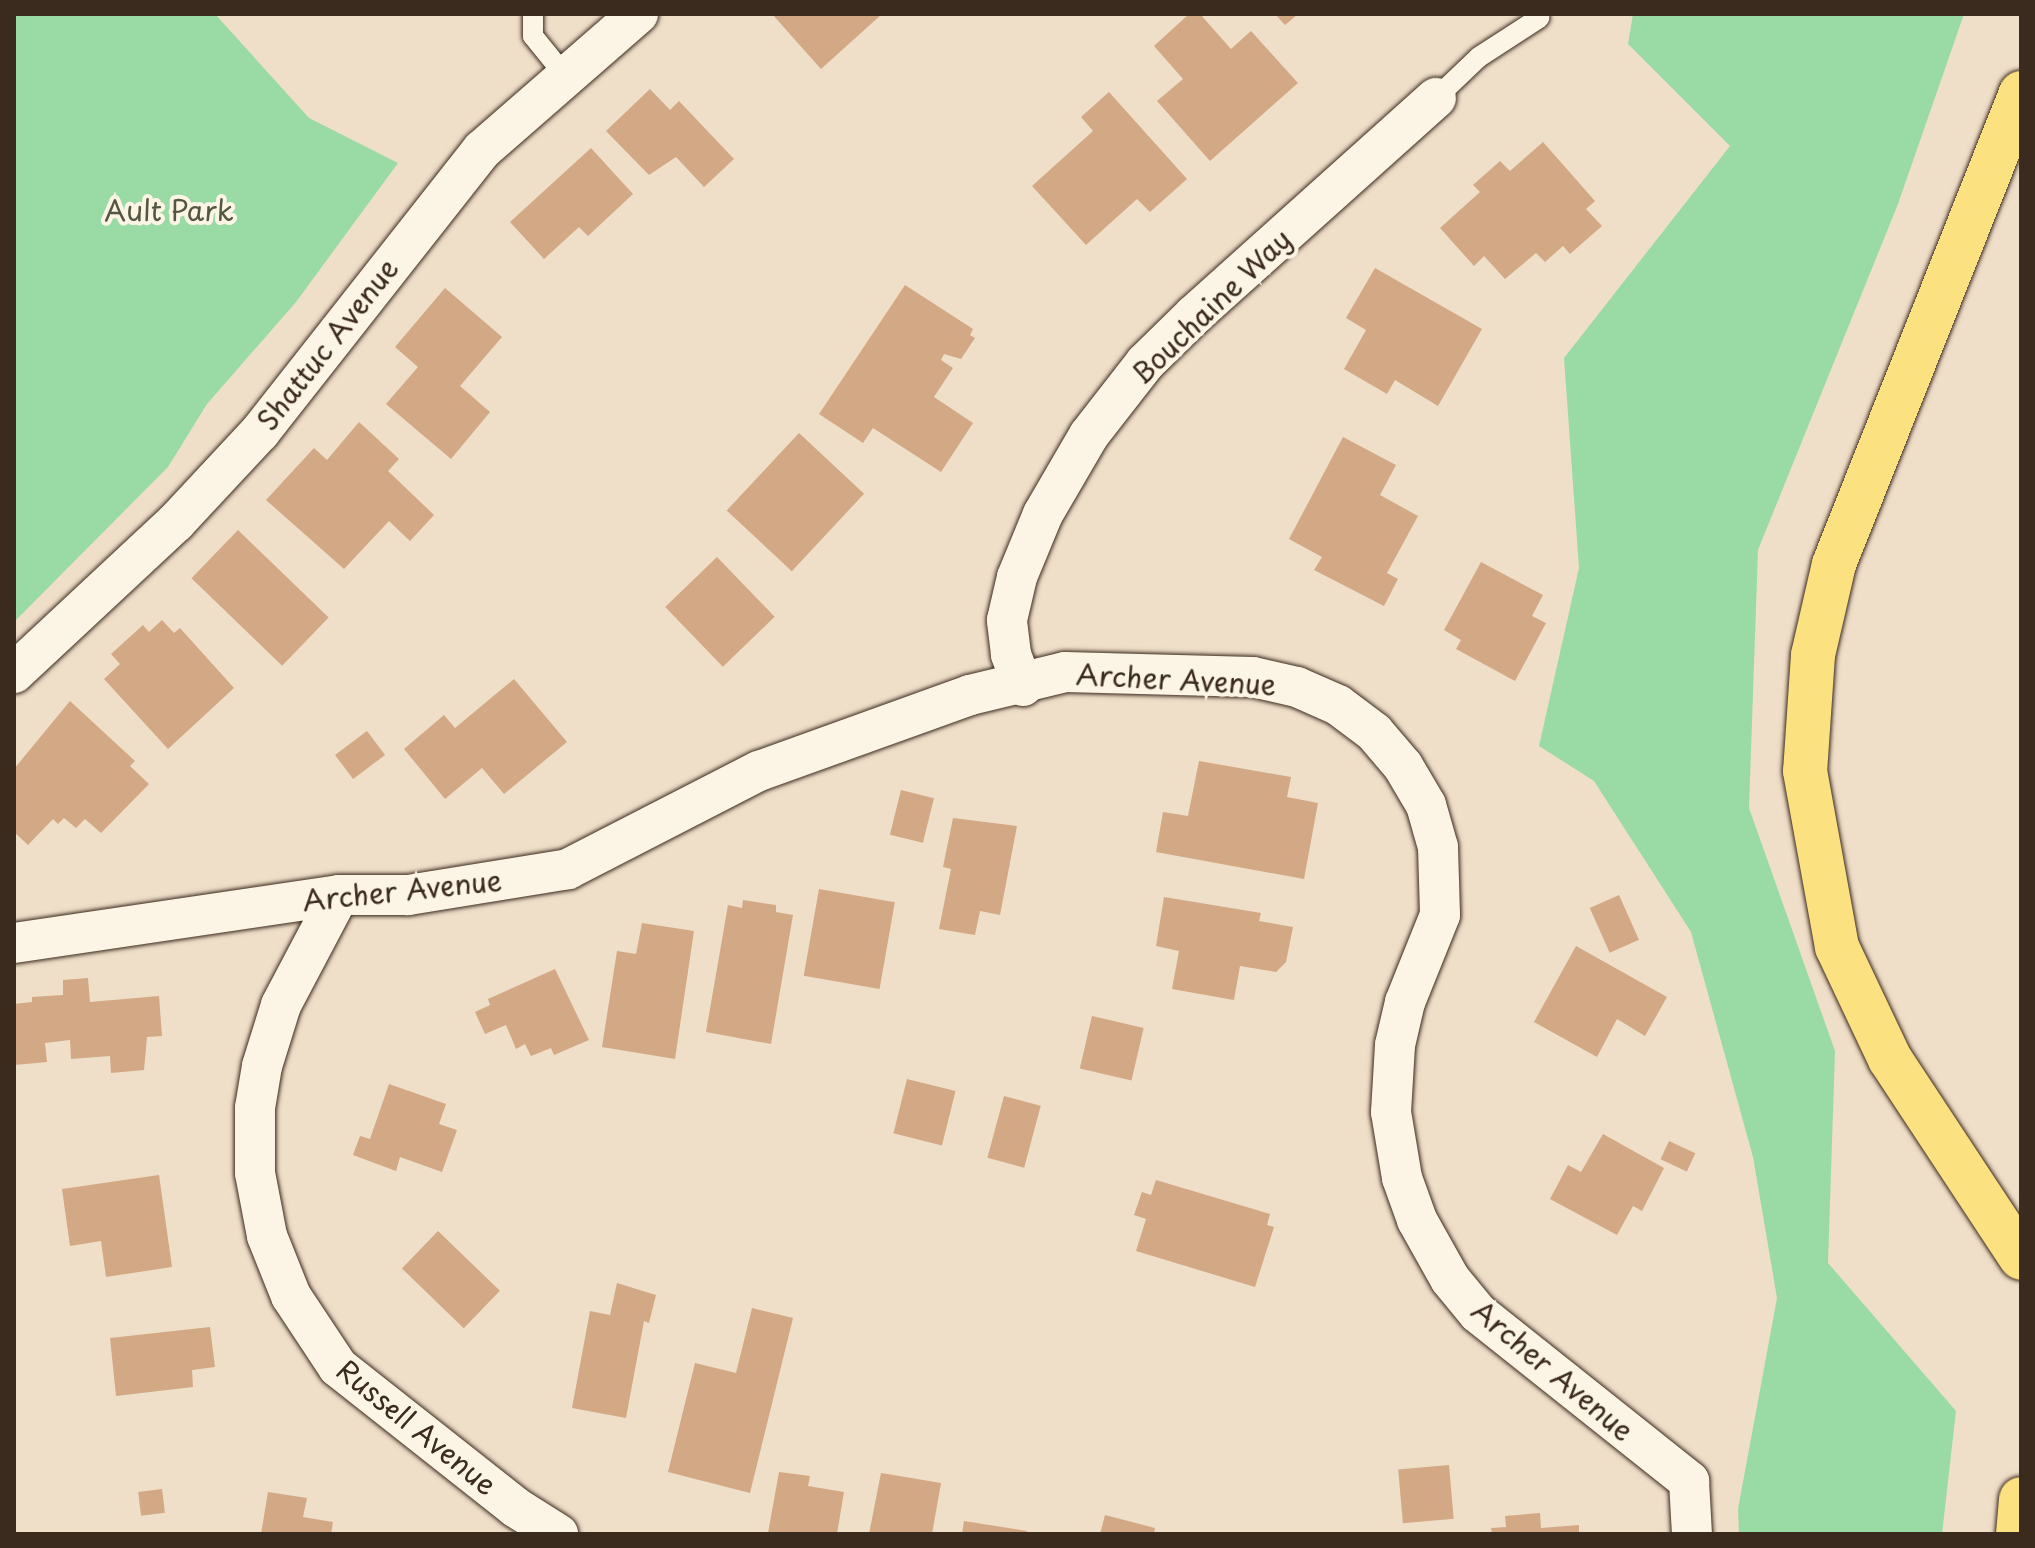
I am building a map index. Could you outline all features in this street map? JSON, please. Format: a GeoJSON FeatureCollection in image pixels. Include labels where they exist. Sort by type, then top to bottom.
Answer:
{"type":"FeatureCollection","features":[{"type":"Feature","properties":{"kind":"highway"},"geometry":{"type":"LineString","coordinates":[[2021,93],[1834,564],[1813,655],[1805,771],[1837,947],[1890,1059],[2021,1258]]}},
{"type":"Feature","properties":{"kind":"highway"},"geometry":{"type":"LineString","coordinates":[[2018,1534],[2021,1499]]}},
{"type":"Feature","properties":{"kind":"street","name":"Shattuc Avenue"},"geometry":{"type":"LineString","coordinates":[[14,673],[229,466],[482,150],[638,14]]}},
{"type":"Feature","properties":{"kind":"street","name":"Bouchaine Way"},"geometry":{"type":"LineString","coordinates":[[1023,686],[1011,654],[1007,620],[1017,577],[1043,514],[1089,435],[1145,363],[1194,315],[1436,98]]}},
{"type":"Feature","properties":{"kind":"street","name":"Archer Avenue"},"geometry":{"type":"LineString","coordinates":[[14,943],[339,895],[408,895],[568,869],[759,771],[970,695],[1023,686],[1065,672],[1253,677],[1297,687],[1338,705],[1374,732],[1403,766],[1426,805],[1438,847],[1442,892],[1440,915],[1405,1002],[1395,1045],[1391,1112],[1402,1178],[1417,1220],[1450,1279],[1478,1313],[1689,1481],[1692,1534]]}},
{"type":"Feature","properties":{"kind":"street","name":"Russell Avenue"},"geometry":{"type":"LineString","coordinates":[[339,895],[281,1005],[262,1066],[255,1108],[255,1173],[267,1236],[291,1296],[338,1367],[510,1520],[558,1534]]}},
{"type":"Feature","properties":{"kind":"lane"},"geometry":{"type":"LineString","coordinates":[[533,14],[533,36],[567,78]]}},
{"type":"Feature","properties":{"kind":"lane"},"geometry":{"type":"LineString","coordinates":[[1436,98],[1479,57],[1539,18]]}},
{"type":"Feature","properties":{"kind":"green space","name":"Ault Park"},"geometry":{"type":"Polygon","coordinates":[[[14,14],[215,14],[309,118],[398,163],[296,302],[207,404],[168,467],[14,622],[14,14]]]}},
{"type":"Feature","properties":{"kind":"green space"},"geometry":{"type":"Polygon","coordinates":[[[1633,14],[1964,14],[1898,204],[1758,550],[1749,808],[1835,1051],[1828,1263],[1956,1411],[1942,1534],[1739,1534],[1738,1509],[1777,1298],[1753,1157],[1691,932],[1594,781],[1539,746],[1579,568],[1564,358],[1730,146],[1628,44],[1633,14]]]}},
{"type":"Feature","properties":{"kind":"building"},"geometry":{"type":"Polygon","coordinates":[[[772,14],[882,14],[821,69],[772,14]]]}},
{"type":"Feature","properties":{"kind":"building"},"geometry":{"type":"Polygon","coordinates":[[[1189,14],[1200,14],[1231,49],[1251,31],[1298,83],[1210,161],[1157,101],[1183,79],[1154,46],[1189,14]]]}},
{"type":"Feature","properties":{"kind":"building"},"geometry":{"type":"Polygon","coordinates":[[[1275,14],[1298,14],[1285,25],[1275,14]]]}},
{"type":"Feature","properties":{"kind":"building"},"geometry":{"type":"Polygon","coordinates":[[[650,89],[670,110],[679,101],[734,159],[704,187],[676,157],[649,175],[606,131],[650,89]]]}},
{"type":"Feature","properties":{"kind":"building"},"geometry":{"type":"Polygon","coordinates":[[[1109,92],[1187,179],[1150,212],[1137,199],[1086,245],[1032,186],[1093,131],[1081,117],[1109,92]]]}},
{"type":"Feature","properties":{"kind":"building"},"geometry":{"type":"Polygon","coordinates":[[[1543,142],[1595,201],[1586,209],[1602,226],[1570,254],[1563,246],[1545,262],[1536,253],[1505,279],[1484,256],[1474,266],[1440,228],[1480,192],[1473,185],[1500,161],[1510,171],[1543,142]]]}},
{"type":"Feature","properties":{"kind":"building"},"geometry":{"type":"Polygon","coordinates":[[[591,148],[633,194],[588,236],[579,227],[544,259],[510,222],[591,148]]]}},
{"type":"Feature","properties":{"kind":"building"},"geometry":{"type":"Polygon","coordinates":[[[1375,268],[1482,329],[1438,406],[1395,380],[1387,394],[1344,369],[1366,330],[1346,318],[1375,268]]]}},
{"type":"Feature","properties":{"kind":"building"},"geometry":{"type":"Polygon","coordinates":[[[905,285],[973,329],[970,335],[975,338],[961,359],[944,354],[941,360],[953,368],[934,397],[973,423],[941,472],[873,428],[863,443],[819,414],[905,285]]]}},
{"type":"Feature","properties":{"kind":"building"},"geometry":{"type":"Polygon","coordinates":[[[445,288],[502,337],[460,386],[490,412],[451,459],[386,404],[418,367],[395,347],[445,288]]]}},
{"type":"Feature","properties":{"kind":"building"},"geometry":{"type":"Polygon","coordinates":[[[359,422],[399,459],[388,471],[434,515],[410,541],[389,521],[344,569],[266,500],[314,448],[327,460],[359,422]]]}},
{"type":"Feature","properties":{"kind":"building"},"geometry":{"type":"Polygon","coordinates":[[[799,433],[864,494],[792,571],[727,511],[799,433]]]}},
{"type":"Feature","properties":{"kind":"building"},"geometry":{"type":"Polygon","coordinates":[[[1343,437],[1396,465],[1380,495],[1418,516],[1387,573],[1398,579],[1384,606],[1314,570],[1322,557],[1289,539],[1343,437]]]}},
{"type":"Feature","properties":{"kind":"building"},"geometry":{"type":"Polygon","coordinates":[[[238,530],[329,618],[282,666],[191,578],[238,530]]]}},
{"type":"Feature","properties":{"kind":"building"},"geometry":{"type":"Polygon","coordinates":[[[717,557],[775,617],[723,667],[665,607],[717,557]]]}},
{"type":"Feature","properties":{"kind":"building"},"geometry":{"type":"Polygon","coordinates":[[[1481,562],[1543,595],[1532,616],[1546,623],[1515,681],[1456,649],[1461,640],[1444,630],[1481,562]]]}},
{"type":"Feature","properties":{"kind":"building"},"geometry":{"type":"Polygon","coordinates":[[[162,620],[174,633],[180,628],[234,688],[168,749],[104,679],[120,664],[111,654],[143,625],[149,632],[162,620]]]}},
{"type":"Feature","properties":{"kind":"building"},"geometry":{"type":"Polygon","coordinates":[[[514,679],[567,742],[504,794],[482,768],[445,799],[404,749],[444,715],[455,728],[514,679]]]}},
{"type":"Feature","properties":{"kind":"building"},"geometry":{"type":"Polygon","coordinates":[[[70,701],[135,761],[130,766],[149,784],[101,833],[85,819],[76,828],[64,818],[58,824],[53,819],[28,845],[14,832],[14,769],[70,701]]]}},
{"type":"Feature","properties":{"kind":"building"},"geometry":{"type":"Polygon","coordinates":[[[367,731],[385,755],[353,779],[335,755],[367,731]]]}},
{"type":"Feature","properties":{"kind":"building"},"geometry":{"type":"Polygon","coordinates":[[[1199,761],[1291,777],[1287,797],[1318,803],[1304,879],[1156,852],[1163,812],[1188,816],[1199,761]]]}},
{"type":"Feature","properties":{"kind":"building"},"geometry":{"type":"Polygon","coordinates":[[[901,790],[934,798],[923,843],[890,835],[901,790]]]}},
{"type":"Feature","properties":{"kind":"building"},"geometry":{"type":"Polygon","coordinates":[[[953,818],[1017,826],[1000,915],[980,911],[975,935],[939,929],[951,869],[943,867],[953,818]]]}},
{"type":"Feature","properties":{"kind":"building"},"geometry":{"type":"Polygon","coordinates":[[[819,889],[895,902],[880,989],[804,976],[819,889]]]}},
{"type":"Feature","properties":{"kind":"building"},"geometry":{"type":"Polygon","coordinates":[[[1619,895],[1639,940],[1610,953],[1590,908],[1619,895]]]}},
{"type":"Feature","properties":{"kind":"building"},"geometry":{"type":"Polygon","coordinates":[[[1164,897],[1261,913],[1259,921],[1293,927],[1286,962],[1276,972],[1240,966],[1234,1000],[1172,989],[1179,951],[1156,946],[1164,897]]]}},
{"type":"Feature","properties":{"kind":"building"},"geometry":{"type":"Polygon","coordinates":[[[743,900],[776,905],[776,912],[793,915],[771,1044],[706,1032],[728,905],[742,908],[743,900]]]}},
{"type":"Feature","properties":{"kind":"building"},"geometry":{"type":"Polygon","coordinates":[[[642,923],[694,931],[675,1059],[602,1047],[617,951],[636,954],[642,923]]]}},
{"type":"Feature","properties":{"kind":"building"},"geometry":{"type":"Polygon","coordinates":[[[1576,946],[1667,997],[1645,1036],[1617,1019],[1597,1057],[1534,1022],[1576,946]]]}},
{"type":"Feature","properties":{"kind":"building"},"geometry":{"type":"Polygon","coordinates":[[[555,969],[589,1040],[554,1055],[551,1048],[531,1056],[525,1044],[516,1049],[506,1025],[485,1034],[475,1012],[490,1005],[488,999],[555,969]]]}},
{"type":"Feature","properties":{"kind":"building"},"geometry":{"type":"Polygon","coordinates":[[[88,978],[90,1002],[159,996],[162,1036],[147,1037],[144,1070],[111,1073],[110,1056],[71,1059],[70,1040],[45,1043],[47,1062],[14,1065],[14,1004],[32,1002],[32,997],[63,995],[63,980],[88,978]]]}},
{"type":"Feature","properties":{"kind":"building"},"geometry":{"type":"Polygon","coordinates":[[[1092,1016],[1144,1028],[1131,1081],[1080,1069],[1092,1016]]]}},
{"type":"Feature","properties":{"kind":"building"},"geometry":{"type":"Polygon","coordinates":[[[907,1079],[956,1091],[942,1145],[893,1133],[907,1079]]]}},
{"type":"Feature","properties":{"kind":"building"},"geometry":{"type":"Polygon","coordinates":[[[389,1084],[446,1104],[439,1124],[457,1130],[442,1172],[400,1157],[396,1171],[353,1155],[360,1136],[370,1139],[389,1084]]]}},
{"type":"Feature","properties":{"kind":"building"},"geometry":{"type":"Polygon","coordinates":[[[1004,1096],[1041,1106],[1024,1168],[987,1158],[1004,1096]]]}},
{"type":"Feature","properties":{"kind":"building"},"geometry":{"type":"Polygon","coordinates":[[[1603,1134],[1664,1168],[1642,1211],[1633,1206],[1617,1235],[1550,1199],[1568,1165],[1581,1172],[1603,1134]]]}},
{"type":"Feature","properties":{"kind":"building"},"geometry":{"type":"Polygon","coordinates":[[[1669,1141],[1695,1153],[1687,1171],[1661,1159],[1669,1141]]]}},
{"type":"Feature","properties":{"kind":"building"},"geometry":{"type":"Polygon","coordinates":[[[159,1175],[172,1267],[106,1277],[101,1241],[70,1246],[62,1189],[159,1175]]]}},
{"type":"Feature","properties":{"kind":"building"},"geometry":{"type":"Polygon","coordinates":[[[1156,1180],[1270,1214],[1267,1225],[1274,1227],[1255,1287],[1136,1251],[1146,1219],[1134,1215],[1142,1192],[1151,1195],[1156,1180]]]}},
{"type":"Feature","properties":{"kind":"building"},"geometry":{"type":"Polygon","coordinates":[[[438,1231],[500,1291],[464,1328],[402,1268],[438,1231]]]}},
{"type":"Feature","properties":{"kind":"building"},"geometry":{"type":"Polygon","coordinates":[[[617,1283],[656,1295],[649,1323],[644,1321],[626,1418],[572,1408],[590,1311],[610,1315],[617,1283]]]}},
{"type":"Feature","properties":{"kind":"building"},"geometry":{"type":"Polygon","coordinates":[[[752,1308],[793,1318],[750,1493],[668,1472],[695,1363],[736,1373],[752,1308]]]}},
{"type":"Feature","properties":{"kind":"building"},"geometry":{"type":"Polygon","coordinates":[[[210,1327],[215,1367],[192,1370],[193,1387],[116,1396],[110,1338],[210,1327]]]}},
{"type":"Feature","properties":{"kind":"building"},"geometry":{"type":"Polygon","coordinates":[[[1449,1465],[1454,1519],[1403,1523],[1398,1469],[1449,1465]]]}},
{"type":"Feature","properties":{"kind":"building"},"geometry":{"type":"Polygon","coordinates":[[[779,1472],[810,1476],[808,1486],[844,1492],[837,1534],[768,1533],[779,1472]]]}},
{"type":"Feature","properties":{"kind":"building"},"geometry":{"type":"Polygon","coordinates":[[[881,1473],[941,1483],[932,1534],[869,1534],[881,1473]]]}},
{"type":"Feature","properties":{"kind":"building"},"geometry":{"type":"Polygon","coordinates":[[[162,1489],[165,1513],[141,1516],[138,1492],[162,1489]]]}},
{"type":"Feature","properties":{"kind":"building"},"geometry":{"type":"Polygon","coordinates":[[[268,1492],[307,1498],[303,1517],[333,1522],[331,1534],[261,1534],[268,1492]]]}},
{"type":"Feature","properties":{"kind":"building"},"geometry":{"type":"Polygon","coordinates":[[[1540,1513],[1541,1528],[1579,1525],[1579,1534],[1492,1534],[1491,1528],[1506,1527],[1505,1516],[1540,1513]]]}},
{"type":"Feature","properties":{"kind":"building"},"geometry":{"type":"Polygon","coordinates":[[[1105,1515],[1155,1528],[1154,1534],[1100,1534],[1105,1515]]]}},
{"type":"Feature","properties":{"kind":"building"},"geometry":{"type":"Polygon","coordinates":[[[964,1521],[1027,1531],[1026,1534],[962,1534],[964,1521]]]}}]}
